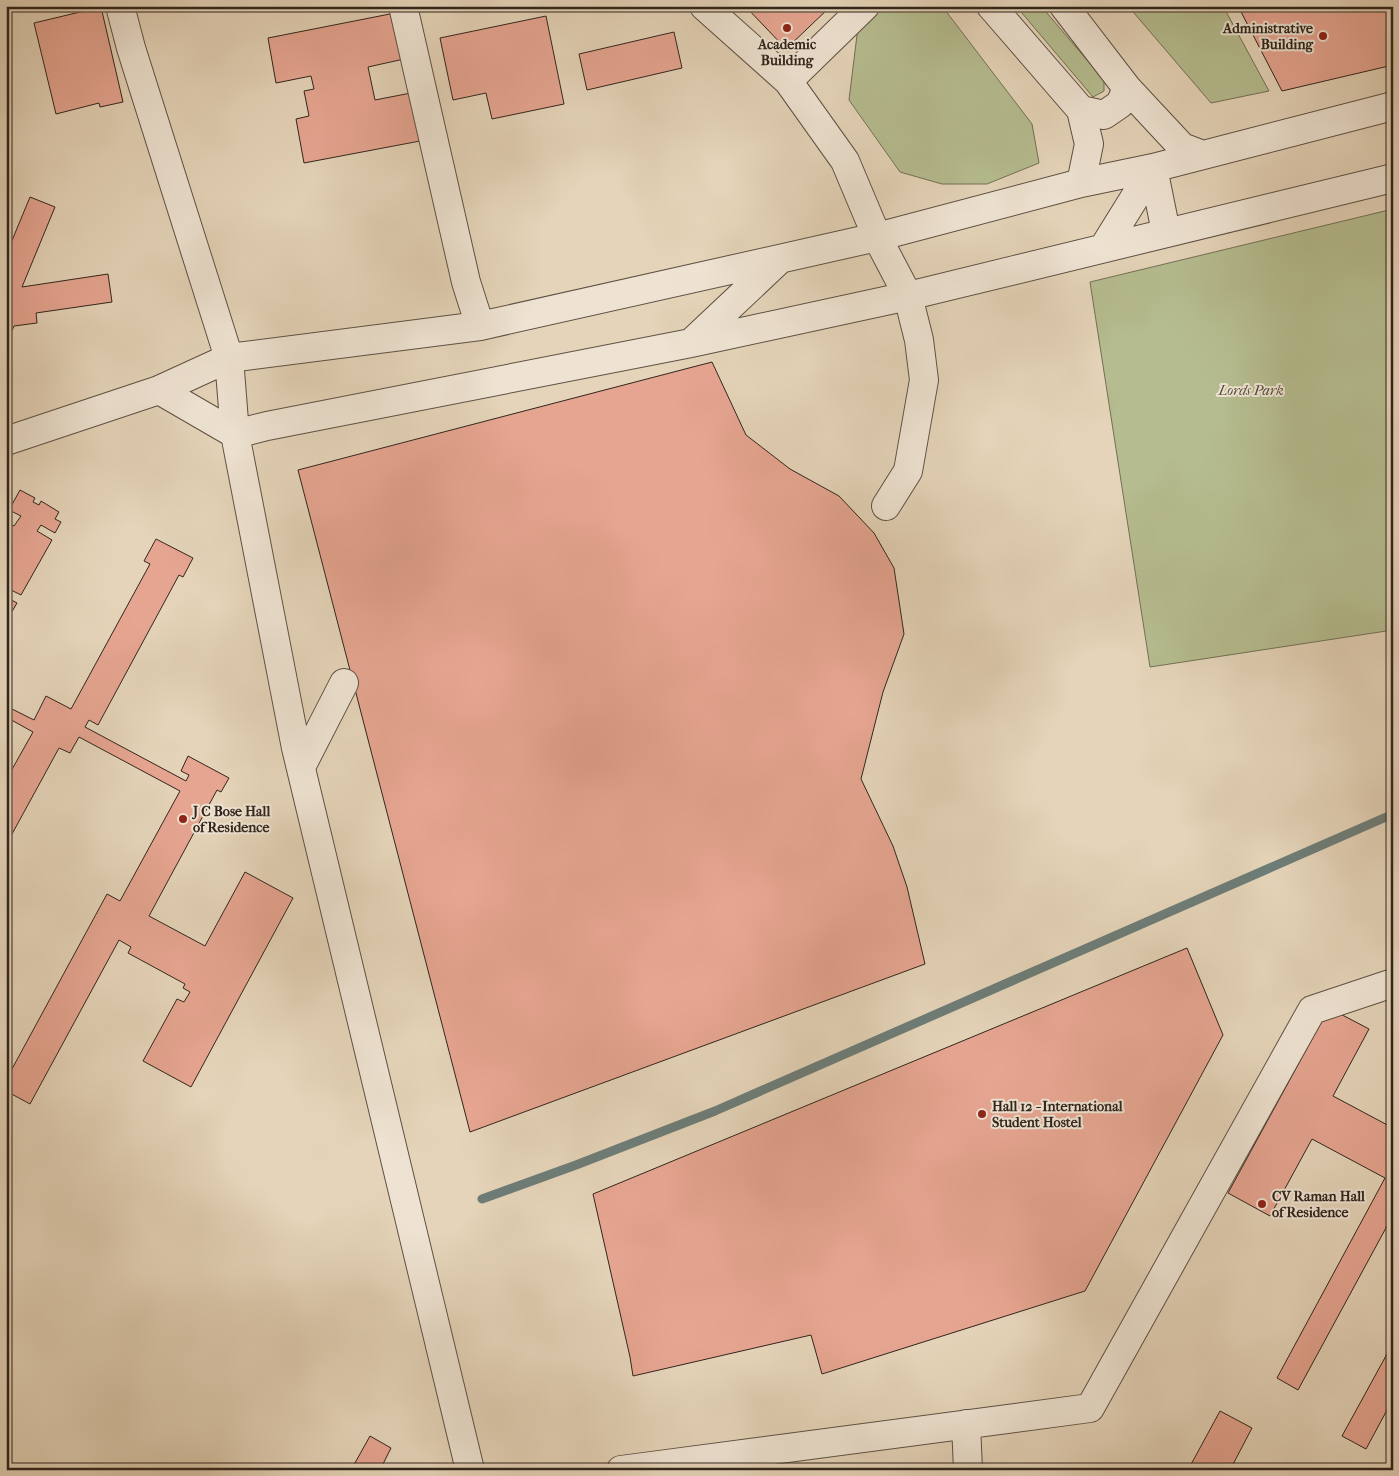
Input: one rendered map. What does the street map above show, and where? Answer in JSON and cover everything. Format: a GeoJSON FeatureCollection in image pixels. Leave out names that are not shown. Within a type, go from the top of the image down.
{"type":"FeatureCollection","features":[{"type":"Feature","properties":{"kind":"street"},"geometry":{"type":"LineString","coordinates":[[120,6],[229,358],[235,434],[301,767],[470,1470]]}},
{"type":"Feature","properties":{"kind":"street"},"geometry":{"type":"LineString","coordinates":[[403,6],[466,282],[480,326]]}},
{"type":"Feature","properties":{"kind":"street"},"geometry":{"type":"LineString","coordinates":[[704,6],[788,81],[845,161],[877,237],[908,296],[919,340],[924,380],[908,471],[886,506]]}},
{"type":"Feature","properties":{"kind":"street"},"geometry":{"type":"LineString","coordinates":[[788,81],[865,6]]}},
{"type":"Feature","properties":{"kind":"street"},"geometry":{"type":"LineString","coordinates":[[991,6],[1081,110],[1089,144],[1080,183]]}},
{"type":"Feature","properties":{"kind":"street"},"geometry":{"type":"LineString","coordinates":[[1064,6],[1128,88],[1182,147],[1203,155]]}},
{"type":"Feature","properties":{"kind":"street"},"geometry":{"type":"LineString","coordinates":[[1081,110],[1104,115],[1120,104],[1128,88]]}},
{"type":"Feature","properties":{"kind":"street"},"geometry":{"type":"LineString","coordinates":[[6,441],[158,390],[229,358],[480,326],[877,237],[1080,183],[1153,168],[1393,106]]}},
{"type":"Feature","properties":{"kind":"street"},"geometry":{"type":"LineString","coordinates":[[1153,168],[1166,232]]}},
{"type":"Feature","properties":{"kind":"street"},"geometry":{"type":"LineString","coordinates":[[1104,247],[1153,168]]}},
{"type":"Feature","properties":{"kind":"street"},"geometry":{"type":"LineString","coordinates":[[158,390],[235,434],[267,426],[691,343],[908,296],[1393,178]]}},
{"type":"Feature","properties":{"kind":"street"},"geometry":{"type":"LineString","coordinates":[[691,343],[780,260]]}},
{"type":"Feature","properties":{"kind":"street"},"geometry":{"type":"LineString","coordinates":[[301,767],[344,683]]}},
{"type":"Feature","properties":{"kind":"street"},"geometry":{"type":"LineString","coordinates":[[620,1470],[1090,1408],[1312,1010],[1393,983]]}},
{"type":"Feature","properties":{"kind":"street"},"geometry":{"type":"LineString","coordinates":[[966,1424],[968,1470]]}},
{"type":"Feature","properties":{"kind":"green space"},"geometry":{"type":"Polygon","coordinates":[[[885,6],[942,6],[1032,124],[1039,163],[987,184],[942,184],[900,172],[849,100],[858,27],[885,6]]]}},
{"type":"Feature","properties":{"kind":"green space"},"geometry":{"type":"Polygon","coordinates":[[[1016,6],[1041,6],[1104,80],[1104,91],[1093,97],[1016,6]]]}},
{"type":"Feature","properties":{"kind":"green space"},"geometry":{"type":"Polygon","coordinates":[[[1128,6],[1223,6],[1269,91],[1211,103],[1128,6]]]}},
{"type":"Feature","properties":{"kind":"green space","name":"Lords Park"},"geometry":{"type":"Polygon","coordinates":[[[1393,209],[1393,630],[1150,667],[1090,282],[1393,209]]]}},
{"type":"Feature","properties":{"kind":"building","name":"Academic Building"},"geometry":{"type":"Polygon","coordinates":[[[745,6],[831,6],[786,49],[745,6]]]}},
{"type":"Feature","properties":{"kind":"building","name":"Administrative Building"},"geometry":{"type":"Polygon","coordinates":[[[1238,6],[1393,6],[1393,65],[1282,91],[1238,6]]]}},
{"type":"Feature","properties":{"kind":"building"},"geometry":{"type":"Polygon","coordinates":[[[101,7],[123,102],[100,107],[99,103],[56,114],[34,23],[101,7]]]}},
{"type":"Feature","properties":{"kind":"building"},"geometry":{"type":"Polygon","coordinates":[[[395,13],[404,59],[368,67],[375,100],[411,93],[420,141],[304,163],[296,119],[309,116],[304,91],[314,89],[311,76],[276,83],[268,38],[395,13]]]}},
{"type":"Feature","properties":{"kind":"building"},"geometry":{"type":"Polygon","coordinates":[[[546,16],[564,104],[492,119],[486,93],[453,100],[440,38],[546,16]]]}},
{"type":"Feature","properties":{"kind":"building"},"geometry":{"type":"Polygon","coordinates":[[[674,32],[682,68],[587,90],[579,54],[674,32]]]}},
{"type":"Feature","properties":{"kind":"building"},"geometry":{"type":"Polygon","coordinates":[[[30,197],[55,207],[22,287],[108,274],[112,302],[36,313],[37,323],[14,326],[6,344],[6,255],[30,197]]]}},
{"type":"Feature","properties":{"kind":"building"},"geometry":{"type":"Polygon","coordinates":[[[712,362],[746,435],[790,469],[839,496],[874,533],[894,568],[904,634],[883,692],[861,779],[893,846],[907,887],[925,964],[470,1132],[298,470],[712,362]]]}},
{"type":"Feature","properties":{"kind":"building"},"geometry":{"type":"Polygon","coordinates":[[[20,490],[35,498],[33,502],[39,505],[41,501],[59,512],[55,519],[61,522],[55,533],[41,525],[37,531],[52,540],[21,595],[7,588],[6,590],[6,522],[14,526],[21,516],[9,510],[20,490]]]}},
{"type":"Feature","properties":{"kind":"building","name":"J C Bose Hall of Residence"},"geometry":{"type":"Polygon","coordinates":[[[156,539],[193,558],[183,577],[179,575],[98,725],[89,720],[85,727],[186,781],[189,775],[181,771],[188,756],[229,778],[221,792],[217,790],[149,916],[205,946],[245,872],[293,898],[191,1087],[143,1061],[177,999],[184,1002],[190,992],[183,988],[185,984],[128,953],[131,947],[119,940],[30,1104],[6,1091],[6,1080],[107,894],[120,901],[180,791],[79,737],[70,753],[59,748],[6,845],[6,780],[33,732],[6,717],[6,706],[34,720],[46,696],[71,709],[150,564],[144,561],[156,539]]]}},
{"type":"Feature","properties":{"kind":"building"},"geometry":{"type":"Polygon","coordinates":[[[6,597],[17,603],[6,622],[6,597]]]}},
{"type":"Feature","properties":{"kind":"building","name":"Hall 12 - International Student Hostel"},"geometry":{"type":"Polygon","coordinates":[[[1187,948],[1223,1035],[1085,1291],[822,1374],[811,1335],[633,1376],[593,1194],[1187,948]]]}},
{"type":"Feature","properties":{"kind":"building","name":"CV Raman Hall of Residence"},"geometry":{"type":"Polygon","coordinates":[[[1329,1008],[1369,1029],[1333,1096],[1393,1128],[1393,1215],[1298,1390],[1277,1378],[1385,1178],[1312,1139],[1270,1216],[1228,1193],[1329,1008]]]}},
{"type":"Feature","properties":{"kind":"building"},"geometry":{"type":"Polygon","coordinates":[[[1393,1343],[1393,1399],[1366,1449],[1342,1436],[1393,1343]]]}},
{"type":"Feature","properties":{"kind":"building"},"geometry":{"type":"Polygon","coordinates":[[[1220,1411],[1252,1428],[1230,1470],[1188,1470],[1220,1411]]]}},
{"type":"Feature","properties":{"kind":"building"},"geometry":{"type":"Polygon","coordinates":[[[370,1436],[391,1448],[380,1470],[351,1470],[370,1436]]]}},
{"type":"Feature","properties":{"kind":"waterway"},"geometry":{"type":"LineString","coordinates":[[482,1199],[715,1111],[1393,814]]}},
{"type":"Feature","properties":{"kind":"place","name":"Academic Building"},"geometry":{"type":"Point","coordinates":[787,28]}},
{"type":"Feature","properties":{"kind":"place","name":"Administrative Building"},"geometry":{"type":"Point","coordinates":[1323,36]}},
{"type":"Feature","properties":{"kind":"place","name":"J C Bose Hall of Residence"},"geometry":{"type":"Point","coordinates":[183,819]}},
{"type":"Feature","properties":{"kind":"place","name":"Hall 12 - International Student Hostel"},"geometry":{"type":"Point","coordinates":[982,1114]}},
{"type":"Feature","properties":{"kind":"place","name":"CV Raman Hall of Residence"},"geometry":{"type":"Point","coordinates":[1262,1204]}}]}
